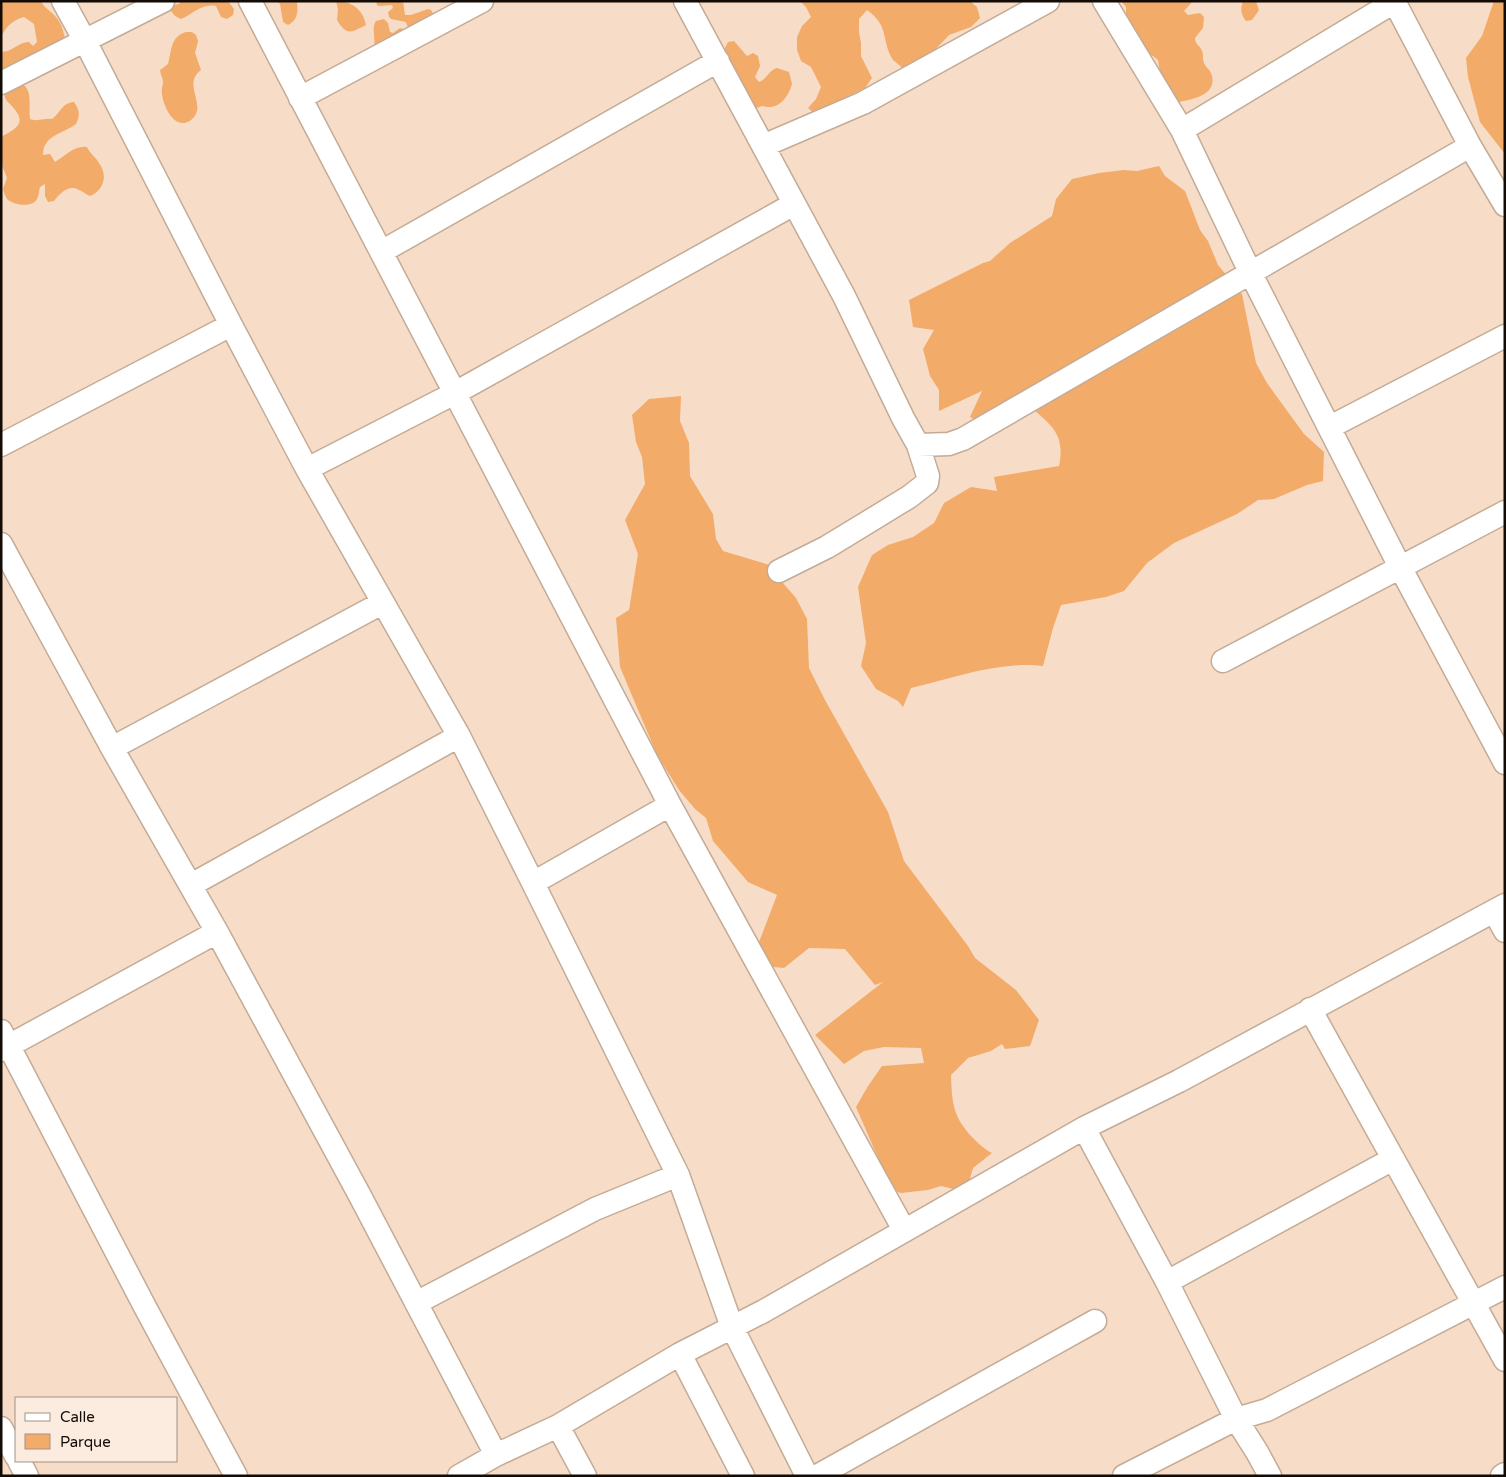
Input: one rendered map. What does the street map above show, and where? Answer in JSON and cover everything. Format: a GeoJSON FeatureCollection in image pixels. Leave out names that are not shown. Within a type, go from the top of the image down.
{"type":"FeatureCollection","features":[{"type":"Feature","properties":{"kind":"street"},"geometry":{"type":"LineString","coordinates":[[63,1],[307,469],[459,736],[678,1175],[732,1327],[807,1476]]}},
{"type":"Feature","properties":{"kind":"street"},"geometry":{"type":"LineString","coordinates":[[1,84],[163,1]]}},
{"type":"Feature","properties":{"kind":"street"},"geometry":{"type":"LineString","coordinates":[[250,1],[670,805],[904,1230]]}},
{"type":"Feature","properties":{"kind":"street"},"geometry":{"type":"LineString","coordinates":[[300,98],[482,1]]}},
{"type":"Feature","properties":{"kind":"street"},"geometry":{"type":"LineString","coordinates":[[685,1],[844,296],[918,445],[928,476],[927,483],[922,488],[827,547],[779,571]]}},
{"type":"Feature","properties":{"kind":"street"},"geometry":{"type":"LineString","coordinates":[[763,146],[864,103],[1048,1]]}},
{"type":"Feature","properties":{"kind":"street"},"geometry":{"type":"LineString","coordinates":[[1104,1],[1182,130],[1251,274],[1400,567],[1505,763]]}},
{"type":"Feature","properties":{"kind":"street"},"geometry":{"type":"LineString","coordinates":[[1182,130],[1394,2],[1470,146],[1505,205]]}},
{"type":"Feature","properties":{"kind":"street"},"geometry":{"type":"LineString","coordinates":[[381,252],[718,62]]}},
{"type":"Feature","properties":{"kind":"street"},"geometry":{"type":"LineString","coordinates":[[918,445],[949,444],[963,439],[1470,146]]}},
{"type":"Feature","properties":{"kind":"street"},"geometry":{"type":"LineString","coordinates":[[307,469],[455,393],[794,204]]}},
{"type":"Feature","properties":{"kind":"street"},"geometry":{"type":"LineString","coordinates":[[1,445],[231,325]]}},
{"type":"Feature","properties":{"kind":"street"},"geometry":{"type":"LineString","coordinates":[[1330,427],[1505,336]]}},
{"type":"Feature","properties":{"kind":"street"},"geometry":{"type":"LineString","coordinates":[[1223,662],[1505,512]]}},
{"type":"Feature","properties":{"kind":"street"},"geometry":{"type":"LineString","coordinates":[[1,544],[112,748],[217,932],[359,1194],[496,1455]]}},
{"type":"Feature","properties":{"kind":"street"},"geometry":{"type":"LineString","coordinates":[[112,748],[382,603]]}},
{"type":"Feature","properties":{"kind":"street"},"geometry":{"type":"LineString","coordinates":[[191,886],[459,736]]}},
{"type":"Feature","properties":{"kind":"street"},"geometry":{"type":"LineString","coordinates":[[533,883],[670,805]]}},
{"type":"Feature","properties":{"kind":"street"},"geometry":{"type":"LineString","coordinates":[[459,1476],[496,1455],[558,1426],[680,1354],[827,1275],[1084,1128],[1179,1080],[1500,908],[1505,931]]}},
{"type":"Feature","properties":{"kind":"street"},"geometry":{"type":"LineString","coordinates":[[217,932],[4,1042],[236,1476]]}},
{"type":"Feature","properties":{"kind":"street"},"geometry":{"type":"LineString","coordinates":[[1310,1009],[1505,1360]]}},
{"type":"Feature","properties":{"kind":"street"},"geometry":{"type":"LineString","coordinates":[[1084,1128],[1167,1282],[1236,1419],[1258,1452],[1270,1476]]}},
{"type":"Feature","properties":{"kind":"street"},"geometry":{"type":"LineString","coordinates":[[1167,1282],[1393,1159]]}},
{"type":"Feature","properties":{"kind":"street"},"geometry":{"type":"LineString","coordinates":[[416,1303],[595,1209],[678,1175]]}},
{"type":"Feature","properties":{"kind":"street"},"geometry":{"type":"LineString","coordinates":[[1124,1476],[1236,1419],[1267,1410],[1505,1287]]}},
{"type":"Feature","properties":{"kind":"street"},"geometry":{"type":"LineString","coordinates":[[818,1476],[1095,1321]]}},
{"type":"Feature","properties":{"kind":"street"},"geometry":{"type":"LineString","coordinates":[[680,1354],[743,1476]]}},
{"type":"Feature","properties":{"kind":"street"},"geometry":{"type":"LineString","coordinates":[[558,1426],[585,1476]]}},
{"type":"Feature","properties":{"kind":"street"},"geometry":{"type":"LineString","coordinates":[[1,1428],[15,1454]]}},
{"type":"Feature","properties":{"kind":"street"},"geometry":{"type":"LineString","coordinates":[[20,1462],[27,1476]]}},
{"type":"Feature","properties":{"kind":"green space"},"geometry":{"type":"Polygon","coordinates":[[[1,1],[41,1],[59,21],[65,38],[1,76],[1,52],[5,52],[25,42],[29,42],[33,46],[37,42],[34,24],[24,17],[10,24],[1,38],[1,1]]]}},
{"type":"Feature","properties":{"kind":"green space"},"geometry":{"type":"Polygon","coordinates":[[[181,1],[228,1],[234,9],[233,15],[227,19],[221,17],[216,6],[211,5],[202,7],[181,19],[171,11],[173,5],[179,4],[181,1]]]}},
{"type":"Feature","properties":{"kind":"green space"},"geometry":{"type":"Polygon","coordinates":[[[277,1],[297,1],[297,15],[294,21],[288,25],[283,22],[280,4],[277,1]]]}},
{"type":"Feature","properties":{"kind":"green space"},"geometry":{"type":"Polygon","coordinates":[[[336,1],[347,2],[356,7],[362,14],[366,25],[350,32],[344,29],[337,20],[338,9],[336,1]]]}},
{"type":"Feature","properties":{"kind":"green space"},"geometry":{"type":"Polygon","coordinates":[[[376,1],[403,1],[405,15],[411,15],[428,9],[431,10],[437,20],[374,47],[374,27],[376,21],[384,19],[388,23],[390,32],[393,33],[400,28],[406,30],[408,28],[406,22],[389,17],[388,12],[393,8],[392,5],[379,6],[376,1]]]}},
{"type":"Feature","properties":{"kind":"green space"},"geometry":{"type":"Polygon","coordinates":[[[800,1],[970,1],[977,7],[980,18],[971,27],[949,35],[933,52],[914,65],[902,68],[893,60],[889,53],[879,22],[867,10],[859,19],[859,32],[861,56],[872,78],[865,88],[844,98],[837,108],[817,116],[808,108],[816,99],[821,87],[811,67],[801,61],[797,50],[797,37],[802,26],[811,17],[806,7],[800,1]]]}},
{"type":"Feature","properties":{"kind":"green space"},"geometry":{"type":"Polygon","coordinates":[[[1116,1],[1193,1],[1184,11],[1188,15],[1200,13],[1204,17],[1203,28],[1195,38],[1203,53],[1204,63],[1211,74],[1212,83],[1210,89],[1194,99],[1175,103],[1161,79],[1158,60],[1137,47],[1126,19],[1126,7],[1122,2],[1116,1]]]}},
{"type":"Feature","properties":{"kind":"green space"},"geometry":{"type":"Polygon","coordinates":[[[1243,1],[1255,1],[1257,4],[1259,10],[1252,20],[1246,21],[1243,16],[1241,9],[1243,1]]]}},
{"type":"Feature","properties":{"kind":"green space"},"geometry":{"type":"Polygon","coordinates":[[[1494,1],[1505,1],[1505,154],[1480,122],[1468,77],[1466,58],[1482,36],[1494,1]]]}},
{"type":"Feature","properties":{"kind":"green space"},"geometry":{"type":"Polygon","coordinates":[[[186,32],[192,32],[196,35],[198,41],[195,53],[201,70],[194,82],[197,102],[196,114],[191,120],[180,123],[167,111],[163,99],[163,80],[160,70],[168,64],[174,41],[186,32]]]}},
{"type":"Feature","properties":{"kind":"green space"},"geometry":{"type":"Polygon","coordinates":[[[734,41],[747,56],[753,53],[758,56],[760,66],[755,77],[759,82],[777,68],[789,72],[792,84],[782,102],[773,107],[762,106],[751,110],[723,52],[728,42],[734,41]]]}},
{"type":"Feature","properties":{"kind":"green space"},"geometry":{"type":"Polygon","coordinates":[[[20,83],[24,85],[29,93],[30,119],[52,119],[66,104],[74,102],[79,113],[76,124],[50,139],[46,143],[43,155],[50,154],[55,162],[74,149],[87,147],[102,168],[104,177],[101,187],[95,194],[90,196],[72,188],[62,192],[54,201],[48,202],[45,196],[45,184],[40,187],[38,198],[31,204],[19,204],[7,199],[3,189],[7,178],[1,163],[1,137],[17,127],[20,119],[17,112],[6,100],[5,89],[20,83]]]}},
{"type":"Feature","properties":{"kind":"green space"},"geometry":{"type":"Polygon","coordinates":[[[1159,166],[1165,176],[1185,191],[1200,230],[1208,241],[1218,265],[1242,294],[1256,363],[1267,383],[1304,434],[1324,452],[1323,481],[1307,485],[1274,499],[1258,500],[1237,514],[1174,543],[1147,563],[1124,591],[1106,597],[1061,605],[1043,666],[1026,665],[993,668],[911,688],[903,707],[898,701],[876,689],[861,666],[866,643],[858,587],[872,555],[888,545],[913,537],[934,523],[944,503],[971,487],[997,491],[994,477],[1059,466],[1060,456],[1059,440],[1056,434],[1034,410],[985,426],[970,417],[982,391],[939,411],[939,390],[930,376],[923,349],[934,330],[913,327],[909,300],[990,261],[1010,243],[1052,216],[1056,199],[1072,179],[1099,173],[1124,170],[1137,171],[1159,166]]]}},
{"type":"Feature","properties":{"kind":"green space"},"geometry":{"type":"Polygon","coordinates":[[[681,396],[680,421],[689,443],[690,476],[713,514],[716,539],[723,551],[773,566],[777,576],[796,598],[807,619],[809,668],[888,812],[904,861],[975,958],[1016,990],[1039,1020],[1030,1046],[1005,1049],[1002,1044],[991,1051],[968,1058],[951,1075],[953,1102],[961,1123],[973,1138],[992,1153],[973,1168],[966,1192],[941,1186],[928,1190],[901,1193],[892,1190],[856,1107],[882,1066],[924,1063],[921,1048],[884,1047],[864,1051],[844,1064],[815,1035],[883,982],[875,985],[845,949],[809,948],[784,968],[763,966],[759,942],[777,895],[748,882],[713,841],[706,818],[695,809],[679,790],[657,755],[620,667],[616,618],[629,610],[638,554],[625,520],[645,484],[642,457],[636,442],[632,415],[649,399],[681,396]]]}}]}
